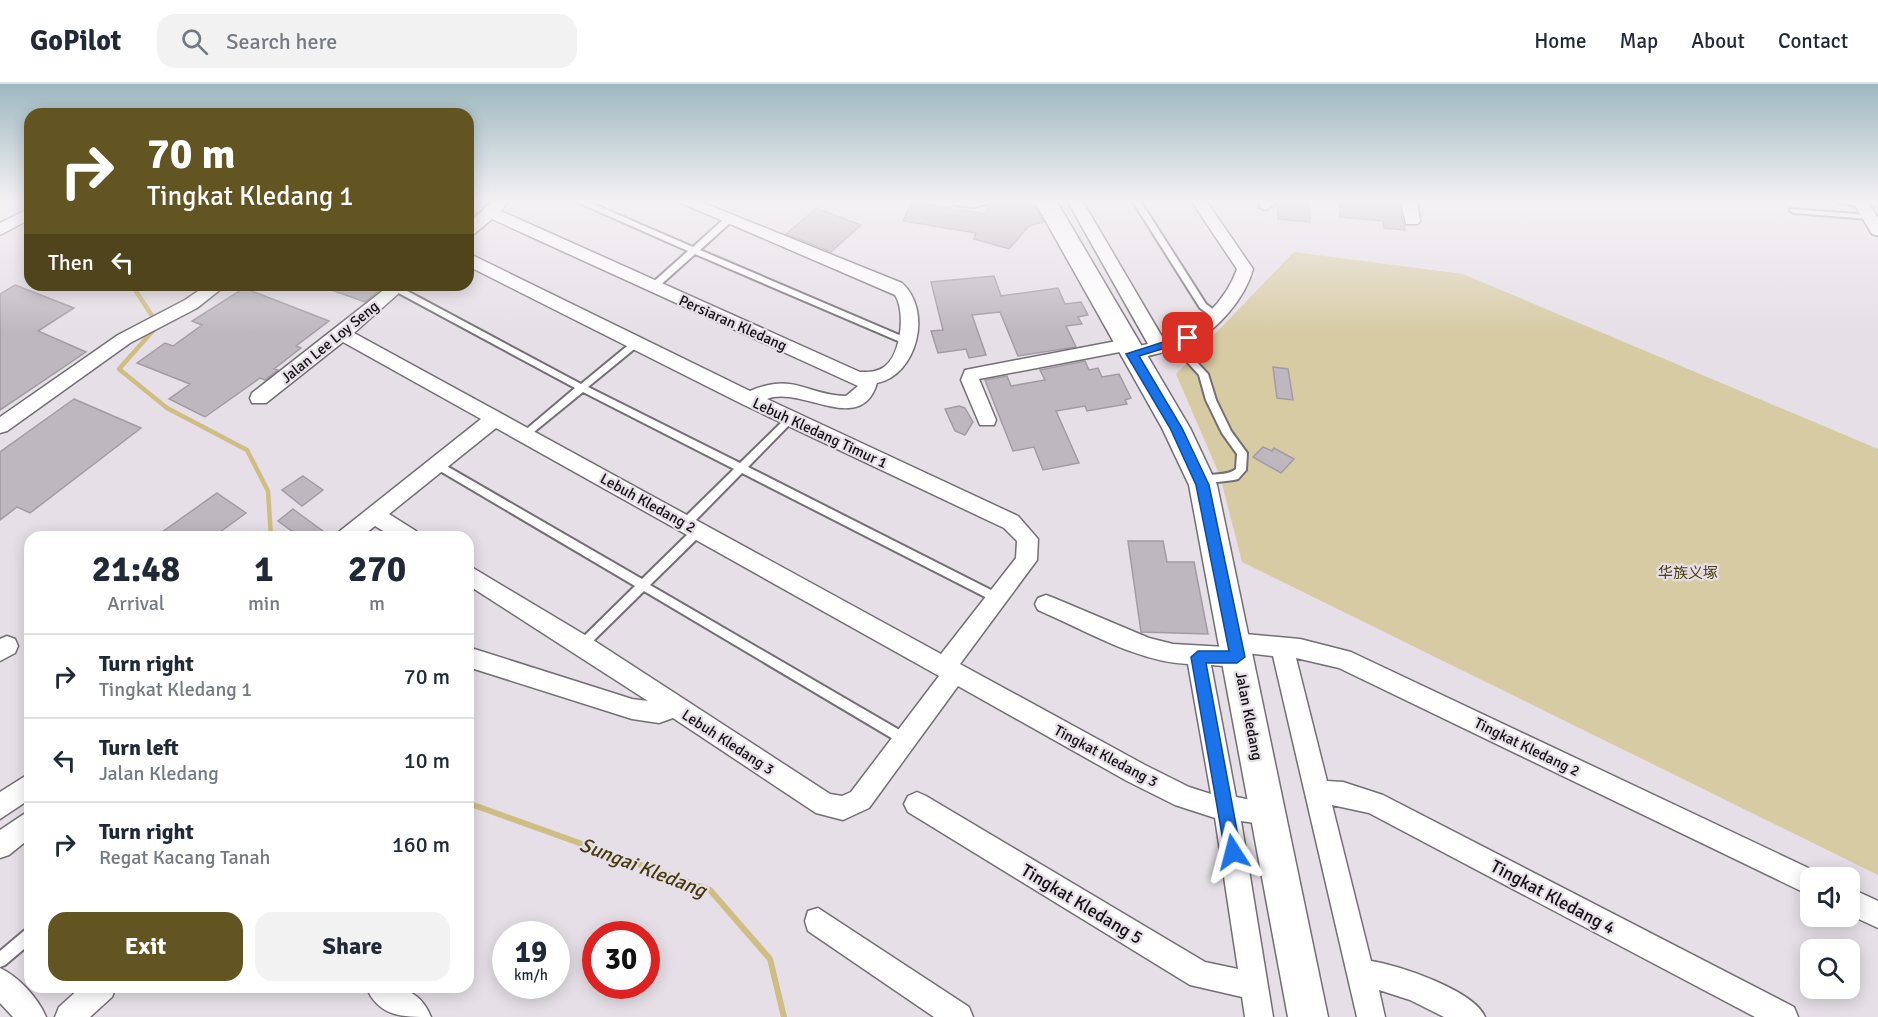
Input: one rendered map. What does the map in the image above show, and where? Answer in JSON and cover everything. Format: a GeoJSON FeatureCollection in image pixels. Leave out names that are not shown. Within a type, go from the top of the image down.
{"type":"FeatureCollection","features":[{"type":"Feature","properties":{"kind":"main road","name":"Jalan Kledang"},"geometry":{"type":"LineString","coordinates":[[1077,246],[1148,347],[1176,428],[1200,480],[1236,649],[1308,1017]]}},
{"type":"Feature","properties":{"kind":"street","name":"Persiaran Kledang"},"geometry":{"type":"LineString","coordinates":[[572,246],[653,287],[846,374],[868,379]]}},
{"type":"Feature","properties":{"kind":"street"},"geometry":{"type":"LineString","coordinates":[[749,399],[771,390],[787,388],[827,401],[847,401],[860,396],[868,385],[868,379],[885,373],[902,361],[908,342],[909,302],[906,294],[896,287],[792,246]]}},
{"type":"Feature","properties":{"kind":"street"},"geometry":{"type":"LineString","coordinates":[[1097,246],[1148,347]]}},
{"type":"Feature","properties":{"kind":"street"},"geometry":{"type":"LineString","coordinates":[[987,420],[970,380],[971,374],[1148,347],[1188,338],[1239,287],[1245,269],[1229,246]]}},
{"type":"Feature","properties":{"kind":"street","name":"Lebuh Kledang Timur 1"},"geometry":{"type":"LineString","coordinates":[[474,263],[790,419],[1011,522],[1028,539],[1026,560],[997,598],[949,671]]}},
{"type":"Feature","properties":{"kind":"street"},"geometry":{"type":"LineString","coordinates":[[0,426],[124,339],[169,316],[209,291]]}},
{"type":"Feature","properties":{"kind":"street","name":"Jalan Lee Loy Seng"},"geometry":{"type":"LineString","coordinates":[[259,398],[393,291]]}},
{"type":"Feature","properties":{"kind":"street","name":"Lebuh Kledang 2"},"geometry":{"type":"LineString","coordinates":[[342,334],[526,434],[949,671]]}},
{"type":"Feature","properties":{"kind":"street"},"geometry":{"type":"LineString","coordinates":[[354,531],[495,418]]}},
{"type":"Feature","properties":{"kind":"street"},"geometry":{"type":"LineString","coordinates":[[374,515],[399,531]]}},
{"type":"Feature","properties":{"kind":"street","name":"Lebuh Kledang 3"},"geometry":{"type":"LineString","coordinates":[[474,578],[582,645],[825,805],[843,808],[860,800],[949,671]]}},
{"type":"Feature","properties":{"kind":"street","name":"Tingkat Kledang 2"},"geometry":{"type":"LineString","coordinates":[[1046,604],[1145,646],[1173,654],[1198,657],[1236,649],[1282,647],[1323,653],[1343,659],[1800,877]]}},
{"type":"Feature","properties":{"kind":"street"},"geometry":{"type":"LineString","coordinates":[[1282,647],[1371,1017]]}},
{"type":"Feature","properties":{"kind":"street"},"geometry":{"type":"LineString","coordinates":[[1198,657],[1226,809],[1259,1017]]}},
{"type":"Feature","properties":{"kind":"street"},"geometry":{"type":"LineString","coordinates":[[474,659],[632,709],[659,713],[675,706]]}},
{"type":"Feature","properties":{"kind":"street","name":"Tingkat Kledang 3"},"geometry":{"type":"LineString","coordinates":[[949,671],[1184,796],[1226,809],[1268,813]]}},
{"type":"Feature","properties":{"kind":"street"},"geometry":{"type":"LineString","coordinates":[[0,807],[24,789]]}},
{"type":"Feature","properties":{"kind":"street","name":"Tingkat Kledang 4"},"geometry":{"type":"LineString","coordinates":[[1318,792],[1343,794],[1374,803],[1784,1017]]}},
{"type":"Feature","properties":{"kind":"street","name":"Tingkat Kledang 5"},"geometry":{"type":"LineString","coordinates":[[917,804],[1200,975],[1234,983],[1254,982]]}},
{"type":"Feature","properties":{"kind":"street"},"geometry":{"type":"LineString","coordinates":[[0,846],[24,827]]}},
{"type":"Feature","properties":{"kind":"street"},"geometry":{"type":"LineString","coordinates":[[1860,906],[1878,915]]}},
{"type":"Feature","properties":{"kind":"street"},"geometry":{"type":"LineString","coordinates":[[818,921],[959,1017]]}},
{"type":"Feature","properties":{"kind":"street"},"geometry":{"type":"LineString","coordinates":[[1361,973],[1389,976],[1423,989],[1471,1017]]}},
{"type":"Feature","properties":{"kind":"street"},"geometry":{"type":"LineString","coordinates":[[0,982],[33,1017]]}},
{"type":"Feature","properties":{"kind":"street"},"geometry":{"type":"LineString","coordinates":[[69,1017],[95,993]]}},
{"type":"Feature","properties":{"kind":"street"},"geometry":{"type":"LineString","coordinates":[[387,993],[417,1017]]}},
{"type":"Feature","properties":{"kind":"lane"},"geometry":{"type":"LineString","coordinates":[[684,246],[908,342]]}},
{"type":"Feature","properties":{"kind":"lane"},"geometry":{"type":"LineString","coordinates":[[653,287],[700,246]]}},
{"type":"Feature","properties":{"kind":"lane"},"geometry":{"type":"LineString","coordinates":[[1165,246],[1203,306],[1214,314]]}},
{"type":"Feature","properties":{"kind":"lane"},"geometry":{"type":"LineString","coordinates":[[405,291],[582,388],[997,598]]}},
{"type":"Feature","properties":{"kind":"lane"},"geometry":{"type":"LineString","coordinates":[[526,434],[635,344]]}},
{"type":"Feature","properties":{"kind":"lane"},"geometry":{"type":"LineString","coordinates":[[1148,347],[1203,374],[1227,433],[1242,453],[1241,470],[1234,476],[1200,480]]}},
{"type":"Feature","properties":{"kind":"lane"},"geometry":{"type":"LineString","coordinates":[[582,645],[643,585],[741,468],[790,419]]}},
{"type":"Feature","properties":{"kind":"lane"},"geometry":{"type":"LineString","coordinates":[[438,465],[904,739]]}},
{"type":"Feature","properties":{"kind":"lane"},"geometry":{"type":"LineString","coordinates":[[0,960],[24,940]]}},
{"type":"Feature","properties":{"kind":"green space","name":"华族义塚"},"geometry":{"type":"Polygon","coordinates":[[[1294,252],[1463,274],[1878,449],[1878,875],[1242,562],[1220,476],[1176,374],[1294,252]]]}},
{"type":"Feature","properties":{"kind":"building"},"geometry":{"type":"Polygon","coordinates":[[[815,246],[838,246],[831,252],[815,246]]]}},
{"type":"Feature","properties":{"kind":"building"},"geometry":{"type":"Polygon","coordinates":[[[997,246],[1012,246],[1009,249],[997,246]]]}},
{"type":"Feature","properties":{"kind":"building"},"geometry":{"type":"Polygon","coordinates":[[[994,276],[1001,296],[1058,288],[1065,304],[1081,302],[1088,315],[1078,317],[1082,324],[1066,326],[1076,347],[1018,356],[1000,312],[972,315],[986,355],[969,358],[966,349],[938,353],[931,331],[943,330],[931,282],[994,276]]]}},
{"type":"Feature","properties":{"kind":"building"},"geometry":{"type":"Polygon","coordinates":[[[15,285],[24,289],[24,291],[30,291],[74,308],[38,331],[86,352],[0,410],[0,294],[15,285]]]}},
{"type":"Feature","properties":{"kind":"building"},"geometry":{"type":"Polygon","coordinates":[[[239,291],[252,291],[329,321],[296,346],[301,348],[274,369],[278,370],[265,380],[260,378],[205,417],[169,399],[190,384],[137,363],[165,343],[173,346],[202,325],[192,321],[239,291]]]}},
{"type":"Feature","properties":{"kind":"building"},"geometry":{"type":"Polygon","coordinates":[[[334,291],[379,291],[365,302],[334,291]]]}},
{"type":"Feature","properties":{"kind":"building"},"geometry":{"type":"Polygon","coordinates":[[[1085,361],[1089,370],[1098,368],[1102,377],[1119,374],[1131,398],[1125,400],[1127,404],[1087,411],[1085,406],[1056,411],[1079,463],[1043,470],[1034,447],[1013,451],[985,380],[1007,376],[1011,386],[1045,380],[1040,370],[1085,361]]]}},
{"type":"Feature","properties":{"kind":"building"},"geometry":{"type":"Polygon","coordinates":[[[1273,367],[1288,369],[1293,400],[1277,398],[1273,367]]]}},
{"type":"Feature","properties":{"kind":"building"},"geometry":{"type":"Polygon","coordinates":[[[74,399],[141,428],[30,513],[17,507],[0,520],[0,452],[74,399]]]}},
{"type":"Feature","properties":{"kind":"building"},"geometry":{"type":"Polygon","coordinates":[[[959,406],[965,408],[973,422],[965,435],[955,431],[945,409],[959,406]]]}},
{"type":"Feature","properties":{"kind":"building"},"geometry":{"type":"Polygon","coordinates":[[[1263,447],[1272,451],[1274,448],[1294,459],[1281,473],[1253,457],[1263,447]]]}},
{"type":"Feature","properties":{"kind":"building"},"geometry":{"type":"Polygon","coordinates":[[[303,476],[323,490],[302,506],[282,490],[303,476]]]}},
{"type":"Feature","properties":{"kind":"building"},"geometry":{"type":"Polygon","coordinates":[[[217,493],[246,513],[221,531],[163,531],[217,493]]]}},
{"type":"Feature","properties":{"kind":"building"},"geometry":{"type":"Polygon","coordinates":[[[293,509],[323,531],[292,531],[278,521],[293,509]]]}},
{"type":"Feature","properties":{"kind":"building"},"geometry":{"type":"Polygon","coordinates":[[[1128,541],[1163,541],[1167,562],[1194,562],[1208,634],[1141,632],[1128,541]]]}},
{"type":"Feature","properties":{"kind":"waterway","name":"Sungai Kledang"},"geometry":{"type":"LineString","coordinates":[[136,291],[158,325],[119,369],[167,408],[247,450],[268,491],[271,531]]}},
{"type":"Feature","properties":{"kind":"waterway","name":"Sungai Kledang"},"geometry":{"type":"LineString","coordinates":[[474,805],[710,890],[770,959],[784,1017]]}},
{"type":"Feature","properties":{"kind":"route"},"geometry":{"type":"LineString","coordinates":[[1188,338],[1132,354],[1176,428],[1203,485],[1237,657],[1198,657],[1233,852]]}}]}
